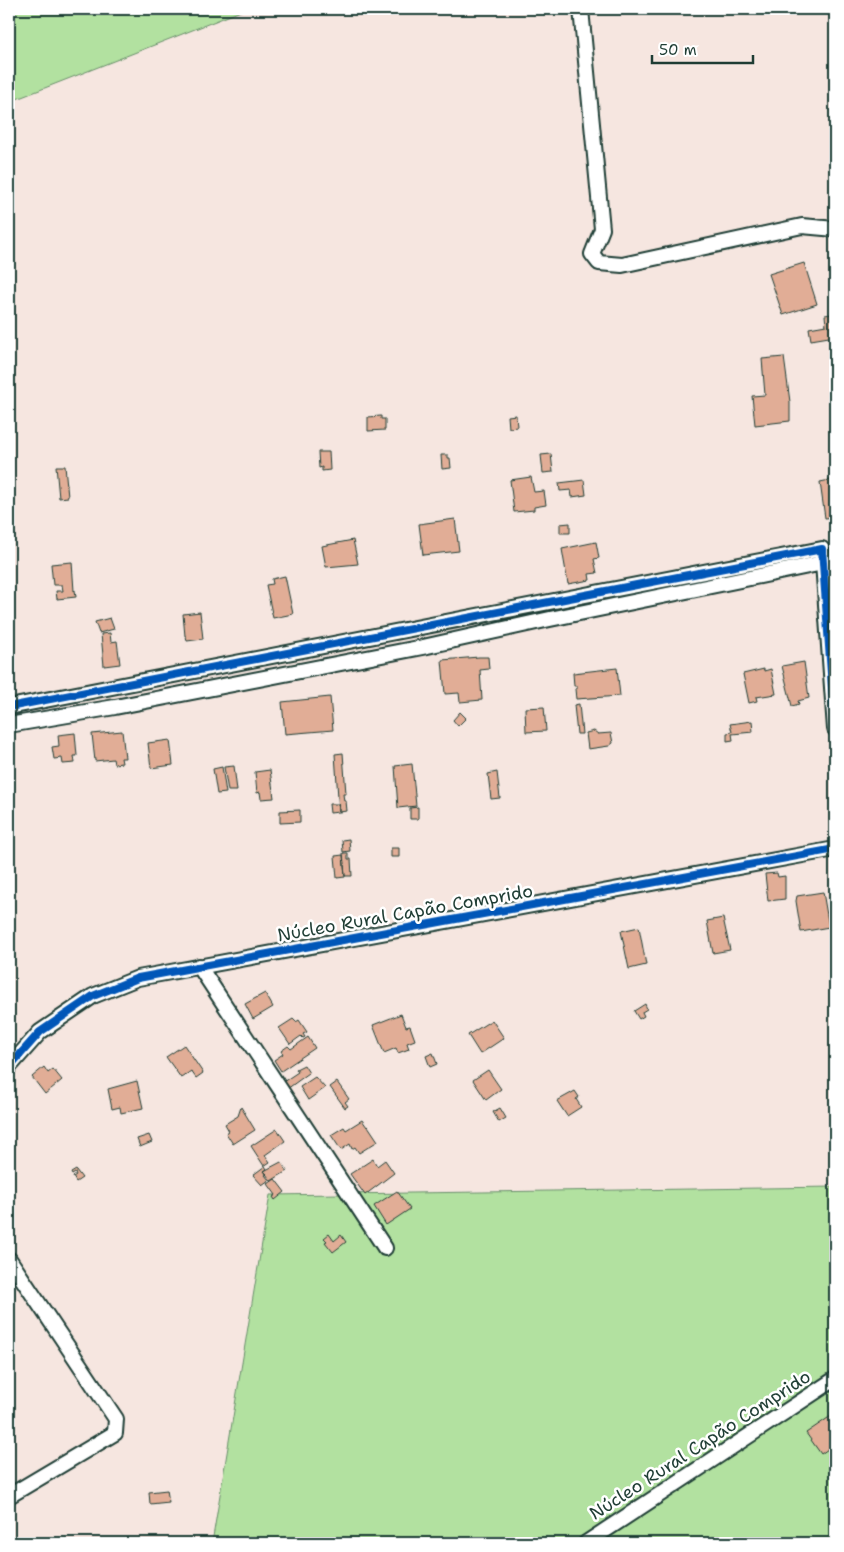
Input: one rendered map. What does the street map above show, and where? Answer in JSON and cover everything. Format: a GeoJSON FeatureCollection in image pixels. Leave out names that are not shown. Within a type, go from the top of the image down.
{"type":"FeatureCollection","features":[{"type":"Feature","properties":{"kind":"street"},"geometry":{"type":"LineString","coordinates":[[581,9],[602,229],[592,254],[599,263],[622,265],[802,226],[835,229]]}},
{"type":"Feature","properties":{"kind":"street"},"geometry":{"type":"LineString","coordinates":[[9,707],[336,643],[822,556]]}},
{"type":"Feature","properties":{"kind":"street"},"geometry":{"type":"LineString","coordinates":[[9,725],[340,663],[822,556]]}},
{"type":"Feature","properties":{"kind":"street"},"geometry":{"type":"LineString","coordinates":[[822,556],[835,729]]}},
{"type":"Feature","properties":{"kind":"street"},"geometry":{"type":"LineString","coordinates":[[336,643],[340,663]]}},
{"type":"Feature","properties":{"kind":"street","name":"Núcleo Rural Capão Comprido"},"geometry":{"type":"LineString","coordinates":[[9,1067],[40,1032],[93,996],[138,978],[835,849]]}},
{"type":"Feature","properties":{"kind":"street"},"geometry":{"type":"LineString","coordinates":[[199,966],[385,1248]]}},
{"type":"Feature","properties":{"kind":"street"},"geometry":{"type":"LineString","coordinates":[[9,1259],[116,1419],[115,1433],[9,1496]]}},
{"type":"Feature","properties":{"kind":"street","name":"Núcleo Rural Capão Comprido"},"geometry":{"type":"LineString","coordinates":[[586,1543],[835,1379]]}},
{"type":"Feature","properties":{"kind":"green space"},"geometry":{"type":"Polygon","coordinates":[[[9,9],[246,9],[9,102],[9,9]]]}},
{"type":"Feature","properties":{"kind":"green space"},"geometry":{"type":"Polygon","coordinates":[[[835,1187],[835,1543],[212,1543],[270,1195],[835,1187]]]}},
{"type":"Feature","properties":{"kind":"building"},"geometry":{"type":"Polygon","coordinates":[[[804,263],[817,304],[783,315],[769,274],[804,263]]]}},
{"type":"Feature","properties":{"kind":"building"},"geometry":{"type":"Polygon","coordinates":[[[831,314],[835,336],[811,340],[809,328],[826,325],[825,315],[831,314]]]}},
{"type":"Feature","properties":{"kind":"building"},"geometry":{"type":"Polygon","coordinates":[[[784,357],[790,402],[790,421],[755,425],[752,396],[765,395],[762,359],[784,357]]]}},
{"type":"Feature","properties":{"kind":"building"},"geometry":{"type":"Polygon","coordinates":[[[516,415],[517,427],[509,428],[508,416],[516,415]]]}},
{"type":"Feature","properties":{"kind":"building"},"geometry":{"type":"Polygon","coordinates":[[[381,416],[381,419],[385,419],[385,430],[368,431],[368,417],[381,416]]]}},
{"type":"Feature","properties":{"kind":"building"},"geometry":{"type":"Polygon","coordinates":[[[318,452],[329,452],[330,470],[322,471],[322,467],[319,468],[318,452]]]}},
{"type":"Feature","properties":{"kind":"building"},"geometry":{"type":"Polygon","coordinates":[[[551,454],[553,472],[543,473],[541,455],[551,454]]]}},
{"type":"Feature","properties":{"kind":"building"},"geometry":{"type":"Polygon","coordinates":[[[441,455],[448,455],[451,468],[442,469],[441,455]]]}},
{"type":"Feature","properties":{"kind":"building"},"geometry":{"type":"Polygon","coordinates":[[[56,466],[65,466],[68,497],[59,498],[56,466]]]}},
{"type":"Feature","properties":{"kind":"building"},"geometry":{"type":"Polygon","coordinates":[[[531,477],[534,492],[544,491],[546,505],[534,507],[534,510],[514,512],[510,480],[531,477]]]}},
{"type":"Feature","properties":{"kind":"building"},"geometry":{"type":"Polygon","coordinates":[[[835,479],[835,517],[825,518],[820,482],[835,479]]]}},
{"type":"Feature","properties":{"kind":"building"},"geometry":{"type":"Polygon","coordinates":[[[584,480],[586,495],[572,497],[571,490],[560,491],[559,483],[584,480]]]}},
{"type":"Feature","properties":{"kind":"building"},"geometry":{"type":"Polygon","coordinates":[[[455,519],[459,551],[423,555],[419,524],[455,519]]]}},
{"type":"Feature","properties":{"kind":"building"},"geometry":{"type":"Polygon","coordinates":[[[570,523],[570,533],[560,533],[560,524],[570,523]]]}},
{"type":"Feature","properties":{"kind":"building"},"geometry":{"type":"Polygon","coordinates":[[[353,540],[358,564],[326,567],[322,546],[353,540]]]}},
{"type":"Feature","properties":{"kind":"building"},"geometry":{"type":"Polygon","coordinates":[[[596,542],[599,558],[594,559],[597,573],[589,574],[590,580],[568,584],[562,549],[596,542]]]}},
{"type":"Feature","properties":{"kind":"building"},"geometry":{"type":"Polygon","coordinates":[[[72,562],[76,597],[57,599],[56,591],[63,591],[62,585],[53,585],[51,564],[72,562]]]}},
{"type":"Feature","properties":{"kind":"building"},"geometry":{"type":"Polygon","coordinates":[[[285,576],[293,614],[273,618],[266,585],[273,584],[272,579],[285,576]]]}},
{"type":"Feature","properties":{"kind":"building"},"geometry":{"type":"Polygon","coordinates":[[[200,612],[203,639],[187,641],[183,614],[200,612]]]}},
{"type":"Feature","properties":{"kind":"building"},"geometry":{"type":"Polygon","coordinates":[[[110,618],[114,629],[99,633],[95,622],[110,618]]]}},
{"type":"Feature","properties":{"kind":"building"},"geometry":{"type":"Polygon","coordinates":[[[110,633],[111,642],[117,641],[120,664],[104,666],[101,634],[110,633]]]}},
{"type":"Feature","properties":{"kind":"building"},"geometry":{"type":"Polygon","coordinates":[[[488,657],[489,669],[480,670],[482,700],[460,702],[459,693],[445,694],[442,660],[488,657]]]}},
{"type":"Feature","properties":{"kind":"building"},"geometry":{"type":"Polygon","coordinates":[[[804,662],[809,698],[798,701],[799,704],[792,706],[782,666],[804,662]]]}},
{"type":"Feature","properties":{"kind":"building"},"geometry":{"type":"Polygon","coordinates":[[[617,668],[620,696],[576,699],[575,689],[577,689],[577,686],[574,686],[573,673],[617,668]]]}},
{"type":"Feature","properties":{"kind":"building"},"geometry":{"type":"Polygon","coordinates":[[[764,669],[764,671],[771,669],[776,694],[756,697],[757,701],[749,703],[743,674],[764,669]]]}},
{"type":"Feature","properties":{"kind":"building"},"geometry":{"type":"Polygon","coordinates":[[[330,697],[333,730],[285,734],[282,702],[330,697]]]}},
{"type":"Feature","properties":{"kind":"building"},"geometry":{"type":"Polygon","coordinates":[[[579,704],[582,734],[577,734],[574,705],[579,704]]]}},
{"type":"Feature","properties":{"kind":"building"},"geometry":{"type":"Polygon","coordinates":[[[544,707],[546,731],[526,732],[525,708],[544,707]]]}},
{"type":"Feature","properties":{"kind":"building"},"geometry":{"type":"Polygon","coordinates":[[[460,712],[466,718],[458,726],[453,720],[460,712]]]}},
{"type":"Feature","properties":{"kind":"building"},"geometry":{"type":"Polygon","coordinates":[[[752,721],[753,732],[732,734],[733,740],[727,741],[727,733],[732,732],[730,724],[752,721]]]}},
{"type":"Feature","properties":{"kind":"building"},"geometry":{"type":"Polygon","coordinates":[[[122,731],[125,758],[121,758],[122,763],[114,764],[113,759],[95,761],[92,734],[122,731]]]}},
{"type":"Feature","properties":{"kind":"building"},"geometry":{"type":"Polygon","coordinates":[[[594,731],[598,734],[611,733],[613,743],[609,746],[588,749],[586,733],[594,731]]]}},
{"type":"Feature","properties":{"kind":"building"},"geometry":{"type":"Polygon","coordinates":[[[75,733],[77,756],[74,756],[75,763],[63,764],[62,758],[54,759],[52,747],[59,746],[58,735],[75,733]]]}},
{"type":"Feature","properties":{"kind":"building"},"geometry":{"type":"Polygon","coordinates":[[[170,740],[173,765],[151,768],[148,743],[170,740]]]}},
{"type":"Feature","properties":{"kind":"building"},"geometry":{"type":"Polygon","coordinates":[[[343,753],[346,794],[343,794],[347,811],[339,812],[335,754],[343,753]]]}},
{"type":"Feature","properties":{"kind":"building"},"geometry":{"type":"Polygon","coordinates":[[[412,764],[416,806],[398,808],[395,766],[412,764]]]}},
{"type":"Feature","properties":{"kind":"building"},"geometry":{"type":"Polygon","coordinates":[[[234,766],[237,791],[228,791],[224,767],[234,766]]]}},
{"type":"Feature","properties":{"kind":"building"},"geometry":{"type":"Polygon","coordinates":[[[222,767],[226,793],[217,794],[213,769],[222,767]]]}},
{"type":"Feature","properties":{"kind":"building"},"geometry":{"type":"Polygon","coordinates":[[[270,770],[274,798],[261,799],[260,792],[257,793],[255,772],[270,770]]]}},
{"type":"Feature","properties":{"kind":"building"},"geometry":{"type":"Polygon","coordinates":[[[497,772],[500,798],[491,799],[488,774],[497,772]]]}},
{"type":"Feature","properties":{"kind":"building"},"geometry":{"type":"Polygon","coordinates":[[[329,804],[339,804],[339,812],[330,813],[329,804]]]}},
{"type":"Feature","properties":{"kind":"building"},"geometry":{"type":"Polygon","coordinates":[[[418,807],[418,819],[410,819],[410,808],[418,807]]]}},
{"type":"Feature","properties":{"kind":"building"},"geometry":{"type":"Polygon","coordinates":[[[300,810],[300,822],[280,823],[280,811],[300,810]]]}},
{"type":"Feature","properties":{"kind":"building"},"geometry":{"type":"Polygon","coordinates":[[[349,839],[350,851],[343,852],[342,840],[349,839]]]}},
{"type":"Feature","properties":{"kind":"building"},"geometry":{"type":"Polygon","coordinates":[[[391,848],[399,848],[399,857],[391,857],[391,848]]]}},
{"type":"Feature","properties":{"kind":"building"},"geometry":{"type":"Polygon","coordinates":[[[343,853],[348,853],[348,859],[351,859],[352,876],[345,876],[343,853]]]}},
{"type":"Feature","properties":{"kind":"building"},"geometry":{"type":"Polygon","coordinates":[[[343,855],[345,877],[337,878],[335,856],[343,855]]]}},
{"type":"Feature","properties":{"kind":"building"},"geometry":{"type":"Polygon","coordinates":[[[777,873],[778,877],[785,876],[785,899],[768,901],[765,874],[777,873]]]}},
{"type":"Feature","properties":{"kind":"building"},"geometry":{"type":"Polygon","coordinates":[[[823,892],[829,927],[801,932],[796,901],[797,896],[823,892]]]}},
{"type":"Feature","properties":{"kind":"building"},"geometry":{"type":"Polygon","coordinates":[[[723,918],[730,950],[713,953],[707,921],[723,918]]]}},
{"type":"Feature","properties":{"kind":"building"},"geometry":{"type":"Polygon","coordinates":[[[639,927],[646,965],[629,969],[621,931],[639,927]]]}},
{"type":"Feature","properties":{"kind":"building"},"geometry":{"type":"Polygon","coordinates":[[[265,993],[273,1007],[253,1019],[245,1004],[265,993]]]}},
{"type":"Feature","properties":{"kind":"building"},"geometry":{"type":"Polygon","coordinates":[[[645,1004],[647,1009],[642,1012],[644,1016],[639,1019],[634,1011],[645,1004]]]}},
{"type":"Feature","properties":{"kind":"building"},"geometry":{"type":"Polygon","coordinates":[[[401,1014],[406,1027],[410,1026],[415,1040],[407,1043],[409,1049],[398,1053],[396,1048],[384,1053],[373,1025],[401,1014]]]}},
{"type":"Feature","properties":{"kind":"building"},"geometry":{"type":"Polygon","coordinates":[[[293,1019],[296,1022],[299,1020],[307,1032],[303,1034],[305,1037],[301,1036],[290,1044],[279,1028],[293,1019]]]}},
{"type":"Feature","properties":{"kind":"building"},"geometry":{"type":"Polygon","coordinates":[[[492,1020],[504,1038],[480,1054],[468,1035],[492,1020]]]}},
{"type":"Feature","properties":{"kind":"building"},"geometry":{"type":"Polygon","coordinates":[[[308,1037],[315,1048],[281,1071],[274,1060],[283,1054],[281,1051],[288,1046],[291,1049],[308,1037]]]}},
{"type":"Feature","properties":{"kind":"building"},"geometry":{"type":"Polygon","coordinates":[[[184,1045],[203,1073],[196,1078],[191,1071],[181,1078],[166,1057],[184,1045]]]}},
{"type":"Feature","properties":{"kind":"building"},"geometry":{"type":"Polygon","coordinates":[[[433,1053],[437,1064],[430,1067],[426,1056],[433,1053]]]}},
{"type":"Feature","properties":{"kind":"building"},"geometry":{"type":"Polygon","coordinates":[[[304,1065],[309,1073],[287,1089],[283,1082],[298,1072],[296,1069],[304,1065]]]}},
{"type":"Feature","properties":{"kind":"building"},"geometry":{"type":"Polygon","coordinates":[[[44,1067],[48,1073],[53,1069],[62,1080],[45,1094],[32,1077],[44,1067]]]}},
{"type":"Feature","properties":{"kind":"building"},"geometry":{"type":"Polygon","coordinates":[[[488,1070],[501,1089],[486,1100],[473,1080],[488,1070]]]}},
{"type":"Feature","properties":{"kind":"building"},"geometry":{"type":"Polygon","coordinates":[[[315,1077],[325,1088],[308,1100],[300,1087],[315,1077]]]}},
{"type":"Feature","properties":{"kind":"building"},"geometry":{"type":"Polygon","coordinates":[[[137,1081],[143,1108],[121,1113],[120,1107],[112,1109],[108,1089],[137,1081]]]}},
{"type":"Feature","properties":{"kind":"building"},"geometry":{"type":"Polygon","coordinates":[[[337,1082],[349,1099],[345,1102],[348,1106],[345,1108],[330,1087],[337,1082]]]}},
{"type":"Feature","properties":{"kind":"building"},"geometry":{"type":"Polygon","coordinates":[[[575,1091],[579,1097],[576,1099],[581,1107],[567,1116],[557,1101],[575,1091]]]}},
{"type":"Feature","properties":{"kind":"building"},"geometry":{"type":"Polygon","coordinates":[[[241,1107],[255,1130],[233,1144],[226,1133],[229,1131],[225,1124],[238,1116],[241,1107]]]}},
{"type":"Feature","properties":{"kind":"building"},"geometry":{"type":"Polygon","coordinates":[[[500,1108],[506,1118],[499,1122],[493,1112],[500,1108]]]}},
{"type":"Feature","properties":{"kind":"building"},"geometry":{"type":"Polygon","coordinates":[[[362,1120],[378,1141],[359,1153],[355,1147],[352,1149],[350,1144],[341,1150],[331,1135],[344,1127],[346,1130],[362,1120]]]}},
{"type":"Feature","properties":{"kind":"building"},"geometry":{"type":"Polygon","coordinates":[[[277,1129],[285,1141],[265,1155],[270,1162],[264,1166],[251,1146],[277,1129]]]}},
{"type":"Feature","properties":{"kind":"building"},"geometry":{"type":"Polygon","coordinates":[[[149,1135],[152,1142],[140,1147],[137,1139],[149,1135]]]}},
{"type":"Feature","properties":{"kind":"building"},"geometry":{"type":"Polygon","coordinates":[[[373,1159],[377,1166],[385,1160],[394,1173],[365,1195],[350,1174],[373,1159]]]}},
{"type":"Feature","properties":{"kind":"building"},"geometry":{"type":"Polygon","coordinates":[[[281,1162],[287,1171],[271,1181],[264,1171],[281,1162]]]}},
{"type":"Feature","properties":{"kind":"building"},"geometry":{"type":"Polygon","coordinates":[[[265,1166],[267,1169],[264,1171],[267,1174],[265,1175],[269,1180],[262,1185],[253,1175],[265,1166]]]}},
{"type":"Feature","properties":{"kind":"building"},"geometry":{"type":"Polygon","coordinates":[[[76,1170],[82,1178],[76,1182],[73,1177],[76,1175],[75,1173],[72,1175],[71,1173],[76,1170]]]}},
{"type":"Feature","properties":{"kind":"building"},"geometry":{"type":"Polygon","coordinates":[[[275,1179],[285,1192],[275,1200],[273,1197],[276,1195],[268,1184],[275,1179]]]}},
{"type":"Feature","properties":{"kind":"building"},"geometry":{"type":"Polygon","coordinates":[[[397,1191],[410,1209],[386,1225],[374,1206],[397,1191]]]}},
{"type":"Feature","properties":{"kind":"building"},"geometry":{"type":"Polygon","coordinates":[[[329,1234],[334,1241],[341,1235],[346,1242],[333,1252],[324,1238],[329,1234]]]}},
{"type":"Feature","properties":{"kind":"building"},"geometry":{"type":"Polygon","coordinates":[[[831,1416],[835,1422],[835,1437],[833,1438],[835,1444],[821,1454],[806,1433],[831,1416]]]}},
{"type":"Feature","properties":{"kind":"building"},"geometry":{"type":"Polygon","coordinates":[[[167,1490],[169,1502],[150,1504],[149,1492],[167,1490]]]}},
{"type":"Feature","properties":{"kind":"cycle path"},"geometry":{"type":"LineString","coordinates":[[9,707],[822,549],[835,729]]}},
{"type":"Feature","properties":{"kind":"cycle path"},"geometry":{"type":"LineString","coordinates":[[9,1067],[40,1032],[93,996],[138,978],[835,849]]}}]}
